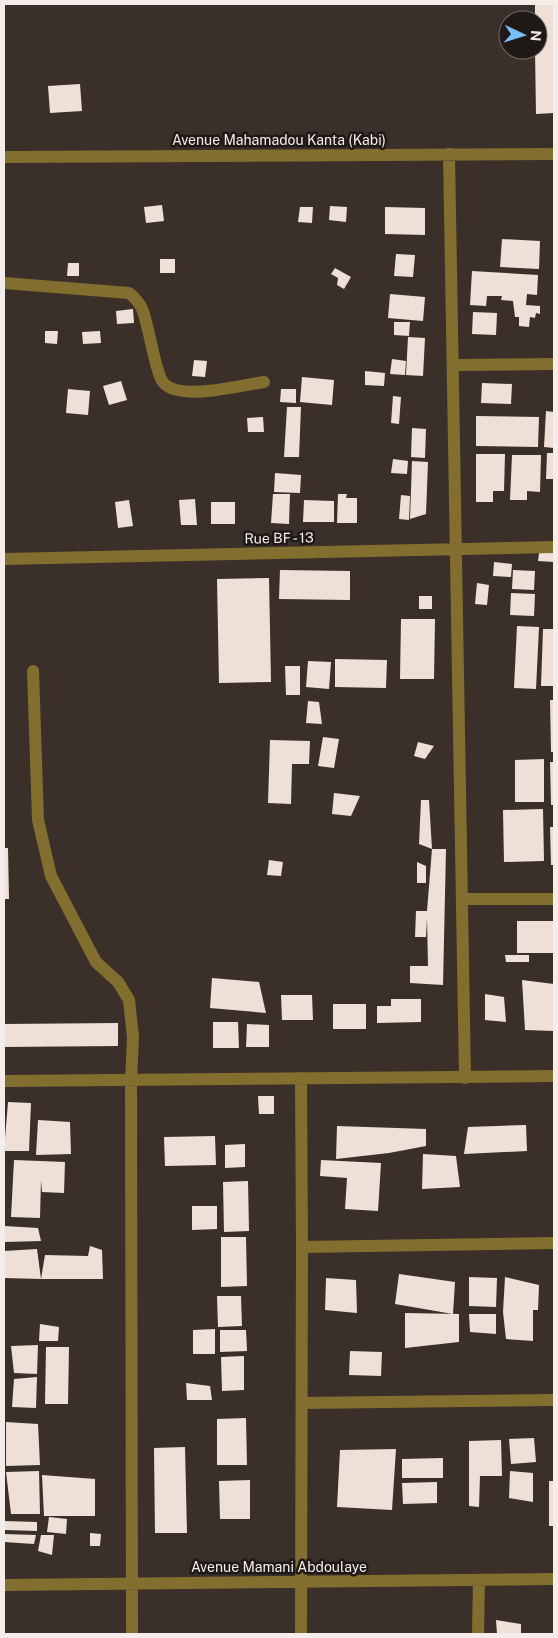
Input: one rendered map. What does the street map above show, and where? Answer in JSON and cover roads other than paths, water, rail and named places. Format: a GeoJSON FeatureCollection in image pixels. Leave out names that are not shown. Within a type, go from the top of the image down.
{"type":"FeatureCollection","features":[{"type":"Feature","properties":{"kind":"street"},"geometry":{"type":"LineString","coordinates":[[449,154],[465,1078]]}},
{"type":"Feature","properties":{"kind":"street","name":"Avenue Mahamadou Kanta (Kabi)"},"geometry":{"type":"LineString","coordinates":[[4,157],[554,154]]}},
{"type":"Feature","properties":{"kind":"street"},"geometry":{"type":"LineString","coordinates":[[4,283],[129,293],[139,301],[145,316],[161,380],[172,389],[192,393],[264,382]]}},
{"type":"Feature","properties":{"kind":"street"},"geometry":{"type":"LineString","coordinates":[[453,365],[554,364]]}},
{"type":"Feature","properties":{"kind":"street","name":"Rue BF - 13"},"geometry":{"type":"LineString","coordinates":[[4,559],[554,547]]}},
{"type":"Feature","properties":{"kind":"street"},"geometry":{"type":"LineString","coordinates":[[34,671],[38,820],[51,876],[96,962],[118,982],[129,1000],[133,1037],[131,1080],[132,1634]]}},
{"type":"Feature","properties":{"kind":"street"},"geometry":{"type":"LineString","coordinates":[[462,899],[554,899]]}},
{"type":"Feature","properties":{"kind":"street"},"geometry":{"type":"LineString","coordinates":[[4,1081],[554,1076]]}},
{"type":"Feature","properties":{"kind":"street"},"geometry":{"type":"LineString","coordinates":[[301,1078],[301,1634]]}},
{"type":"Feature","properties":{"kind":"street"},"geometry":{"type":"LineString","coordinates":[[302,1247],[554,1243]]}},
{"type":"Feature","properties":{"kind":"street"},"geometry":{"type":"LineString","coordinates":[[302,1403],[554,1400]]}},
{"type":"Feature","properties":{"kind":"street","name":"Avenue Mamani Abdoulaye"},"geometry":{"type":"LineString","coordinates":[[4,1585],[554,1579]]}},
{"type":"Feature","properties":{"kind":"street"},"geometry":{"type":"LineString","coordinates":[[478,1634],[479,1580]]}}]}
